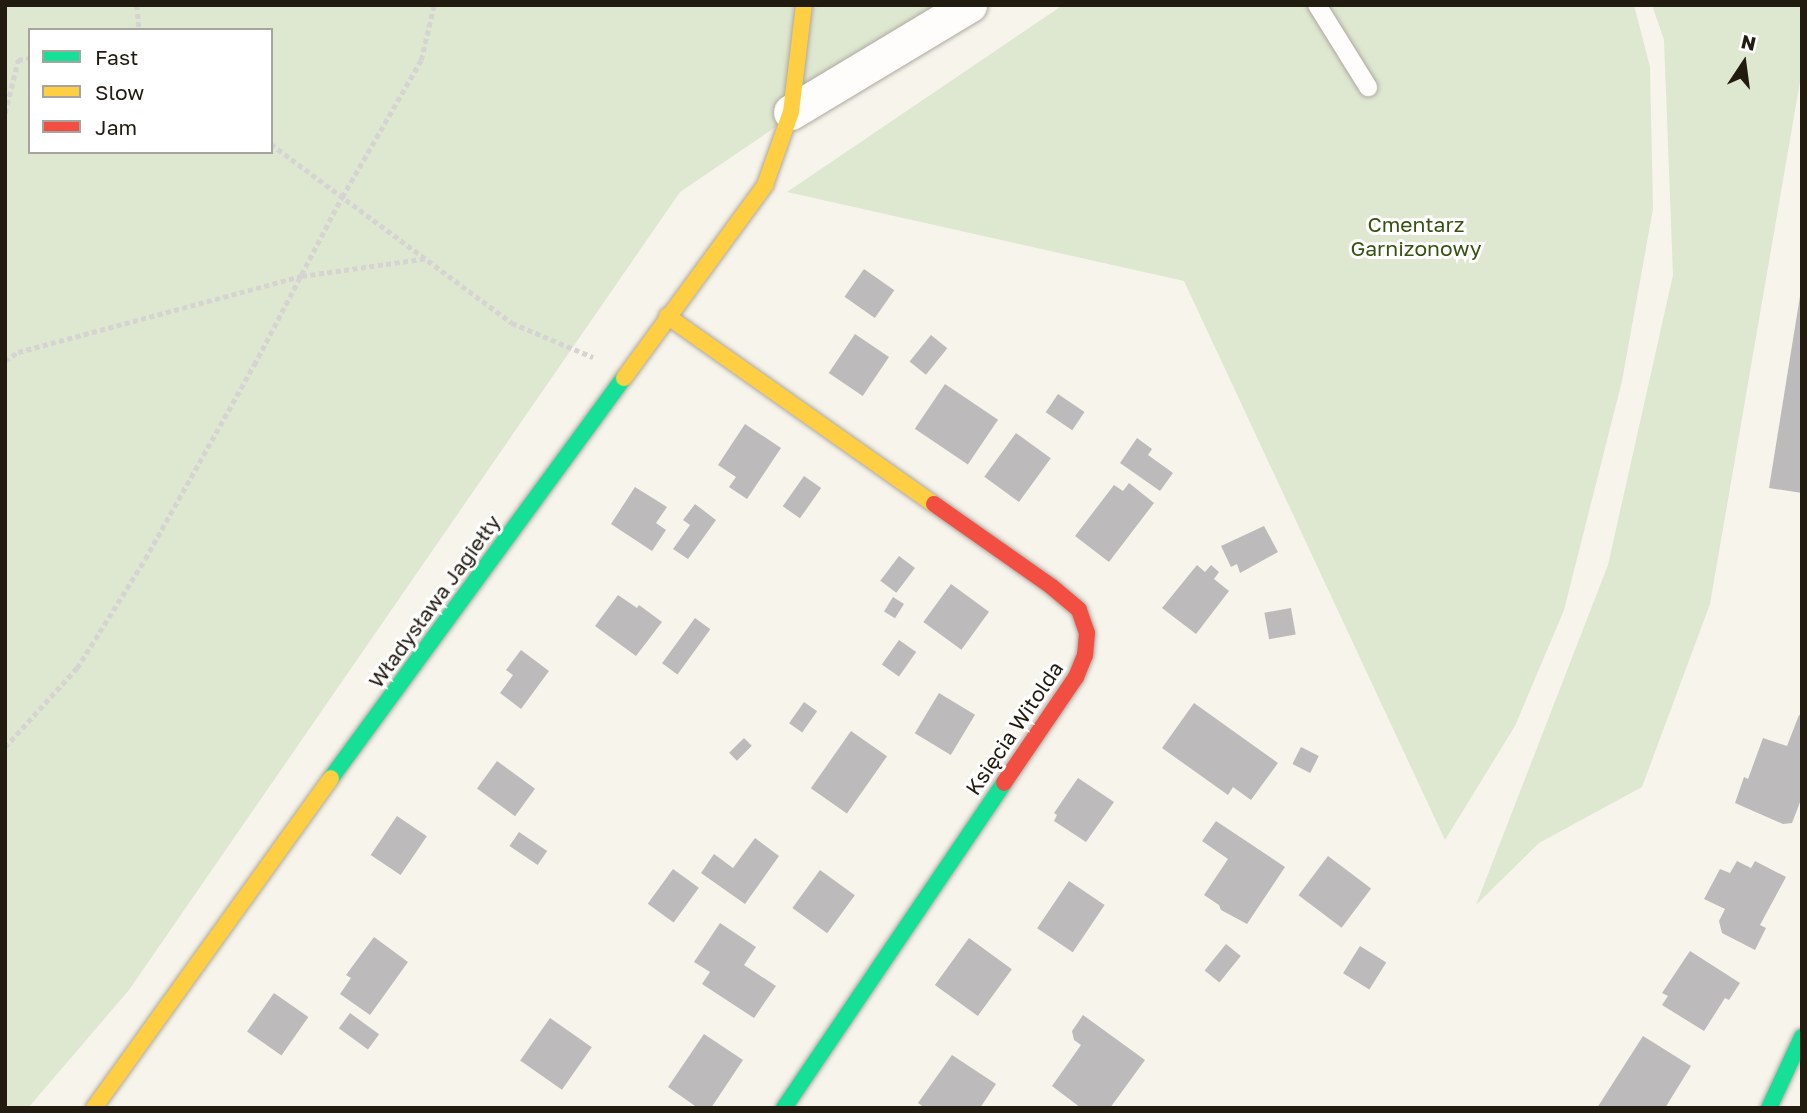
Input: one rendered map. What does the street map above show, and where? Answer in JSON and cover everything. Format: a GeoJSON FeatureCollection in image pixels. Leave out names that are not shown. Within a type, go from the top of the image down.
{"type":"FeatureCollection","features":[{"type":"Feature","properties":{"kind":"street","name":"Władysława Jagiełły"},"geometry":{"type":"LineString","coordinates":[[94,1108],[160,1012],[765,184],[791,112],[804,5]]}},
{"type":"Feature","properties":{"kind":"street"},"geometry":{"type":"LineString","coordinates":[[791,112],[921,31],[969,5]]}},
{"type":"Feature","properties":{"kind":"street","name":"Księcia Witolda"},"geometry":{"type":"LineString","coordinates":[[667,316],[1052,587],[1079,610],[1087,633],[1085,655],[1076,677],[784,1108]]}},
{"type":"Feature","properties":{"kind":"street"},"geometry":{"type":"LineString","coordinates":[[1769,1108],[1802,1037]]}},
{"type":"Feature","properties":{"kind":"lane"},"geometry":{"type":"LineString","coordinates":[[1317,5],[1368,87]]}},
{"type":"Feature","properties":{"kind":"path"},"geometry":{"type":"LineString","coordinates":[[137,5],[139,28]]}},
{"type":"Feature","properties":{"kind":"path"},"geometry":{"type":"LineString","coordinates":[[5,747],[77,668],[145,559],[302,276],[342,197],[421,60],[434,5]]}},
{"type":"Feature","properties":{"kind":"path"},"geometry":{"type":"LineString","coordinates":[[5,113],[18,60],[28,58]]}},
{"type":"Feature","properties":{"kind":"path"},"geometry":{"type":"LineString","coordinates":[[273,145],[512,323],[598,359]]}},
{"type":"Feature","properties":{"kind":"path"},"geometry":{"type":"LineString","coordinates":[[5,361],[18,352],[302,276],[428,258]]}},
{"type":"Feature","properties":{"kind":"green space"},"geometry":{"type":"Polygon","coordinates":[[[5,5],[955,5],[680,192],[129,990],[28,1108],[5,1108],[5,5]]]}},
{"type":"Feature","properties":{"kind":"green space","name":"Cmentarz Garnizonowy"},"geometry":{"type":"Polygon","coordinates":[[[1063,5],[1634,5],[1650,67],[1653,209],[1622,381],[1564,610],[1515,726],[1445,840],[1184,281],[787,192],[1063,5]]]}},
{"type":"Feature","properties":{"kind":"green space"},"geometry":{"type":"Polygon","coordinates":[[[1652,5],[1802,5],[1802,70],[1710,604],[1642,787],[1539,843],[1476,905],[1608,565],[1673,275],[1664,40],[1652,5]]]}},
{"type":"Feature","properties":{"kind":"building"},"geometry":{"type":"Polygon","coordinates":[[[864,269],[894,290],[875,318],[844,297],[864,269]]]}},
{"type":"Feature","properties":{"kind":"building"},"geometry":{"type":"Polygon","coordinates":[[[1800,296],[1802,297],[1802,493],[1769,488],[1800,296]]]}},
{"type":"Feature","properties":{"kind":"building"},"geometry":{"type":"Polygon","coordinates":[[[855,334],[889,357],[863,396],[829,373],[855,334]]]}},
{"type":"Feature","properties":{"kind":"building"},"geometry":{"type":"Polygon","coordinates":[[[931,335],[947,348],[926,375],[910,361],[931,335]]]}},
{"type":"Feature","properties":{"kind":"building"},"geometry":{"type":"Polygon","coordinates":[[[945,384],[998,420],[968,465],[915,429],[945,384]]]}},
{"type":"Feature","properties":{"kind":"building"},"geometry":{"type":"Polygon","coordinates":[[[1058,394],[1085,412],[1072,430],[1046,412],[1058,394]]]}},
{"type":"Feature","properties":{"kind":"building"},"geometry":{"type":"Polygon","coordinates":[[[745,424],[781,448],[747,499],[729,487],[736,477],[718,465],[745,424]]]}},
{"type":"Feature","properties":{"kind":"building"},"geometry":{"type":"Polygon","coordinates":[[[1016,433],[1051,458],[1019,502],[984,477],[1016,433]]]}},
{"type":"Feature","properties":{"kind":"building"},"geometry":{"type":"Polygon","coordinates":[[[1137,438],[1152,449],[1148,455],[1173,473],[1160,491],[1120,463],[1137,438]]]}},
{"type":"Feature","properties":{"kind":"building"},"geometry":{"type":"Polygon","coordinates":[[[804,476],[821,488],[800,518],[783,506],[804,476]]]}},
{"type":"Feature","properties":{"kind":"building"},"geometry":{"type":"Polygon","coordinates":[[[1129,483],[1154,503],[1109,562],[1075,536],[1114,485],[1123,491],[1129,483]]]}},
{"type":"Feature","properties":{"kind":"building"},"geometry":{"type":"Polygon","coordinates":[[[635,487],[667,507],[656,523],[666,530],[652,551],[611,524],[635,487]]]}},
{"type":"Feature","properties":{"kind":"building"},"geometry":{"type":"Polygon","coordinates":[[[695,504],[716,520],[688,559],[673,549],[690,525],[683,520],[695,504]]]}},
{"type":"Feature","properties":{"kind":"building"},"geometry":{"type":"Polygon","coordinates":[[[1264,526],[1278,552],[1240,573],[1237,564],[1231,567],[1221,546],[1264,526]]]}},
{"type":"Feature","properties":{"kind":"building"},"geometry":{"type":"Polygon","coordinates":[[[899,556],[915,568],[896,593],[880,581],[899,556]]]}},
{"type":"Feature","properties":{"kind":"building"},"geometry":{"type":"Polygon","coordinates":[[[1197,565],[1205,572],[1211,565],[1219,572],[1214,579],[1229,591],[1196,634],[1162,608],[1197,565]]]}},
{"type":"Feature","properties":{"kind":"building"},"geometry":{"type":"Polygon","coordinates":[[[951,584],[989,612],[961,650],[923,622],[951,584]]]}},
{"type":"Feature","properties":{"kind":"building"},"geometry":{"type":"Polygon","coordinates":[[[618,595],[637,608],[639,605],[662,622],[636,656],[595,626],[618,595]]]}},
{"type":"Feature","properties":{"kind":"building"},"geometry":{"type":"Polygon","coordinates":[[[893,597],[904,604],[895,618],[884,611],[893,597]]]}},
{"type":"Feature","properties":{"kind":"building"},"geometry":{"type":"Polygon","coordinates":[[[1291,608],[1296,635],[1269,639],[1264,613],[1291,608]]]}},
{"type":"Feature","properties":{"kind":"building"},"geometry":{"type":"Polygon","coordinates":[[[695,618],[710,629],[677,674],[662,663],[695,618]]]}},
{"type":"Feature","properties":{"kind":"building"},"geometry":{"type":"Polygon","coordinates":[[[899,640],[916,652],[899,677],[882,665],[899,640]]]}},
{"type":"Feature","properties":{"kind":"building"},"geometry":{"type":"Polygon","coordinates":[[[521,650],[549,671],[521,709],[500,693],[513,675],[506,670],[521,650]]]}},
{"type":"Feature","properties":{"kind":"building"},"geometry":{"type":"Polygon","coordinates":[[[939,693],[975,715],[951,755],[915,733],[939,693]]]}},
{"type":"Feature","properties":{"kind":"building"},"geometry":{"type":"Polygon","coordinates":[[[804,702],[817,711],[802,732],[789,723],[804,702]]]}},
{"type":"Feature","properties":{"kind":"building"},"geometry":{"type":"Polygon","coordinates":[[[1194,703],[1278,763],[1251,800],[1233,787],[1228,795],[1162,748],[1194,703]]]}},
{"type":"Feature","properties":{"kind":"building"},"geometry":{"type":"Polygon","coordinates":[[[1799,715],[1802,716],[1802,797],[1792,823],[1783,824],[1735,803],[1744,777],[1748,779],[1763,738],[1787,746],[1799,715]]]}},
{"type":"Feature","properties":{"kind":"building"},"geometry":{"type":"Polygon","coordinates":[[[851,731],[887,756],[847,814],[811,788],[851,731]]]}},
{"type":"Feature","properties":{"kind":"building"},"geometry":{"type":"Polygon","coordinates":[[[744,738],[752,746],[737,761],[729,753],[744,738]]]}},
{"type":"Feature","properties":{"kind":"building"},"geometry":{"type":"Polygon","coordinates":[[[1301,747],[1319,756],[1310,773],[1292,764],[1301,747]]]}},
{"type":"Feature","properties":{"kind":"building"},"geometry":{"type":"Polygon","coordinates":[[[497,761],[535,789],[515,816],[477,789],[497,761]]]}},
{"type":"Feature","properties":{"kind":"building"},"geometry":{"type":"Polygon","coordinates":[[[1078,778],[1114,802],[1086,842],[1054,821],[1057,815],[1054,813],[1078,778]]]}},
{"type":"Feature","properties":{"kind":"building"},"geometry":{"type":"Polygon","coordinates":[[[397,816],[427,836],[401,875],[371,855],[397,816]]]}},
{"type":"Feature","properties":{"kind":"building"},"geometry":{"type":"Polygon","coordinates":[[[1216,821],[1285,867],[1247,924],[1221,910],[1219,905],[1204,895],[1228,859],[1202,841],[1216,821]]]}},
{"type":"Feature","properties":{"kind":"building"},"geometry":{"type":"Polygon","coordinates":[[[519,832],[547,851],[538,865],[509,846],[519,832]]]}},
{"type":"Feature","properties":{"kind":"building"},"geometry":{"type":"Polygon","coordinates":[[[755,838],[779,856],[745,904],[701,873],[714,854],[733,868],[755,838]]]}},
{"type":"Feature","properties":{"kind":"building"},"geometry":{"type":"Polygon","coordinates":[[[1328,856],[1371,888],[1342,928],[1299,895],[1328,856]]]}},
{"type":"Feature","properties":{"kind":"building"},"geometry":{"type":"Polygon","coordinates":[[[1737,861],[1751,868],[1755,861],[1786,877],[1760,925],[1766,928],[1755,950],[1722,933],[1719,921],[1725,909],[1704,899],[1720,869],[1730,873],[1737,861]]]}},
{"type":"Feature","properties":{"kind":"building"},"geometry":{"type":"Polygon","coordinates":[[[673,869],[699,888],[674,923],[648,904],[673,869]]]}},
{"type":"Feature","properties":{"kind":"building"},"geometry":{"type":"Polygon","coordinates":[[[820,870],[855,895],[827,933],[792,908],[820,870]]]}},
{"type":"Feature","properties":{"kind":"building"},"geometry":{"type":"Polygon","coordinates":[[[1069,881],[1105,905],[1073,952],[1037,928],[1069,881]]]}},
{"type":"Feature","properties":{"kind":"building"},"geometry":{"type":"Polygon","coordinates":[[[720,923],[756,947],[744,965],[776,986],[754,1018],[702,984],[710,972],[694,962],[720,923]]]}},
{"type":"Feature","properties":{"kind":"building"},"geometry":{"type":"Polygon","coordinates":[[[374,937],[408,962],[370,1015],[340,994],[351,978],[346,975],[374,937]]]}},
{"type":"Feature","properties":{"kind":"building"},"geometry":{"type":"Polygon","coordinates":[[[969,938],[1012,969],[978,1016],[935,985],[969,938]]]}},
{"type":"Feature","properties":{"kind":"building"},"geometry":{"type":"Polygon","coordinates":[[[1226,944],[1241,956],[1219,982],[1205,970],[1226,944]]]}},
{"type":"Feature","properties":{"kind":"building"},"geometry":{"type":"Polygon","coordinates":[[[1360,946],[1386,962],[1369,990],[1343,973],[1360,946]]]}},
{"type":"Feature","properties":{"kind":"building"},"geometry":{"type":"Polygon","coordinates":[[[1690,951],[1740,983],[1729,1000],[1725,998],[1704,1031],[1662,1005],[1668,996],[1662,993],[1690,951]]]}},
{"type":"Feature","properties":{"kind":"building"},"geometry":{"type":"Polygon","coordinates":[[[274,993],[308,1017],[281,1056],[247,1032],[274,993]]]}},
{"type":"Feature","properties":{"kind":"building"},"geometry":{"type":"Polygon","coordinates":[[[350,1013],[379,1034],[368,1050],[339,1028],[350,1013]]]}},
{"type":"Feature","properties":{"kind":"building"},"geometry":{"type":"Polygon","coordinates":[[[1083,1015],[1145,1060],[1110,1108],[1081,1108],[1052,1086],[1081,1045],[1074,1040],[1072,1031],[1083,1015]]]}},
{"type":"Feature","properties":{"kind":"building"},"geometry":{"type":"Polygon","coordinates":[[[550,1018],[592,1047],[562,1090],[520,1061],[550,1018]]]}},
{"type":"Feature","properties":{"kind":"building"},"geometry":{"type":"Polygon","coordinates":[[[704,1034],[743,1060],[711,1108],[698,1108],[668,1087],[704,1034]]]}},
{"type":"Feature","properties":{"kind":"building"},"geometry":{"type":"Polygon","coordinates":[[[1643,1036],[1691,1066],[1665,1108],[1597,1108],[1643,1036]]]}},
{"type":"Feature","properties":{"kind":"building"},"geometry":{"type":"Polygon","coordinates":[[[952,1055],[996,1084],[980,1108],[925,1108],[918,1103],[952,1055]]]}},
{"type":"Feature","properties":{"kind":"traffic: fast"},"geometry":{"type":"LineString","coordinates":[[331,778],[624,378]]}},
{"type":"Feature","properties":{"kind":"traffic: fast"},"geometry":{"type":"LineString","coordinates":[[784,1108],[1004,783]]}},
{"type":"Feature","properties":{"kind":"traffic: fast"},"geometry":{"type":"LineString","coordinates":[[1769,1108],[1802,1037]]}},
{"type":"Feature","properties":{"kind":"traffic: slow"},"geometry":{"type":"LineString","coordinates":[[624,378],[765,185],[791,112],[804,5]]}},
{"type":"Feature","properties":{"kind":"traffic: slow"},"geometry":{"type":"LineString","coordinates":[[667,316],[934,504]]}},
{"type":"Feature","properties":{"kind":"traffic: slow"},"geometry":{"type":"LineString","coordinates":[[94,1108],[331,778]]}},
{"type":"Feature","properties":{"kind":"traffic: jam"},"geometry":{"type":"LineString","coordinates":[[934,504],[1052,587],[1079,610],[1087,633],[1085,655],[1076,677],[1004,783]]}}]}
